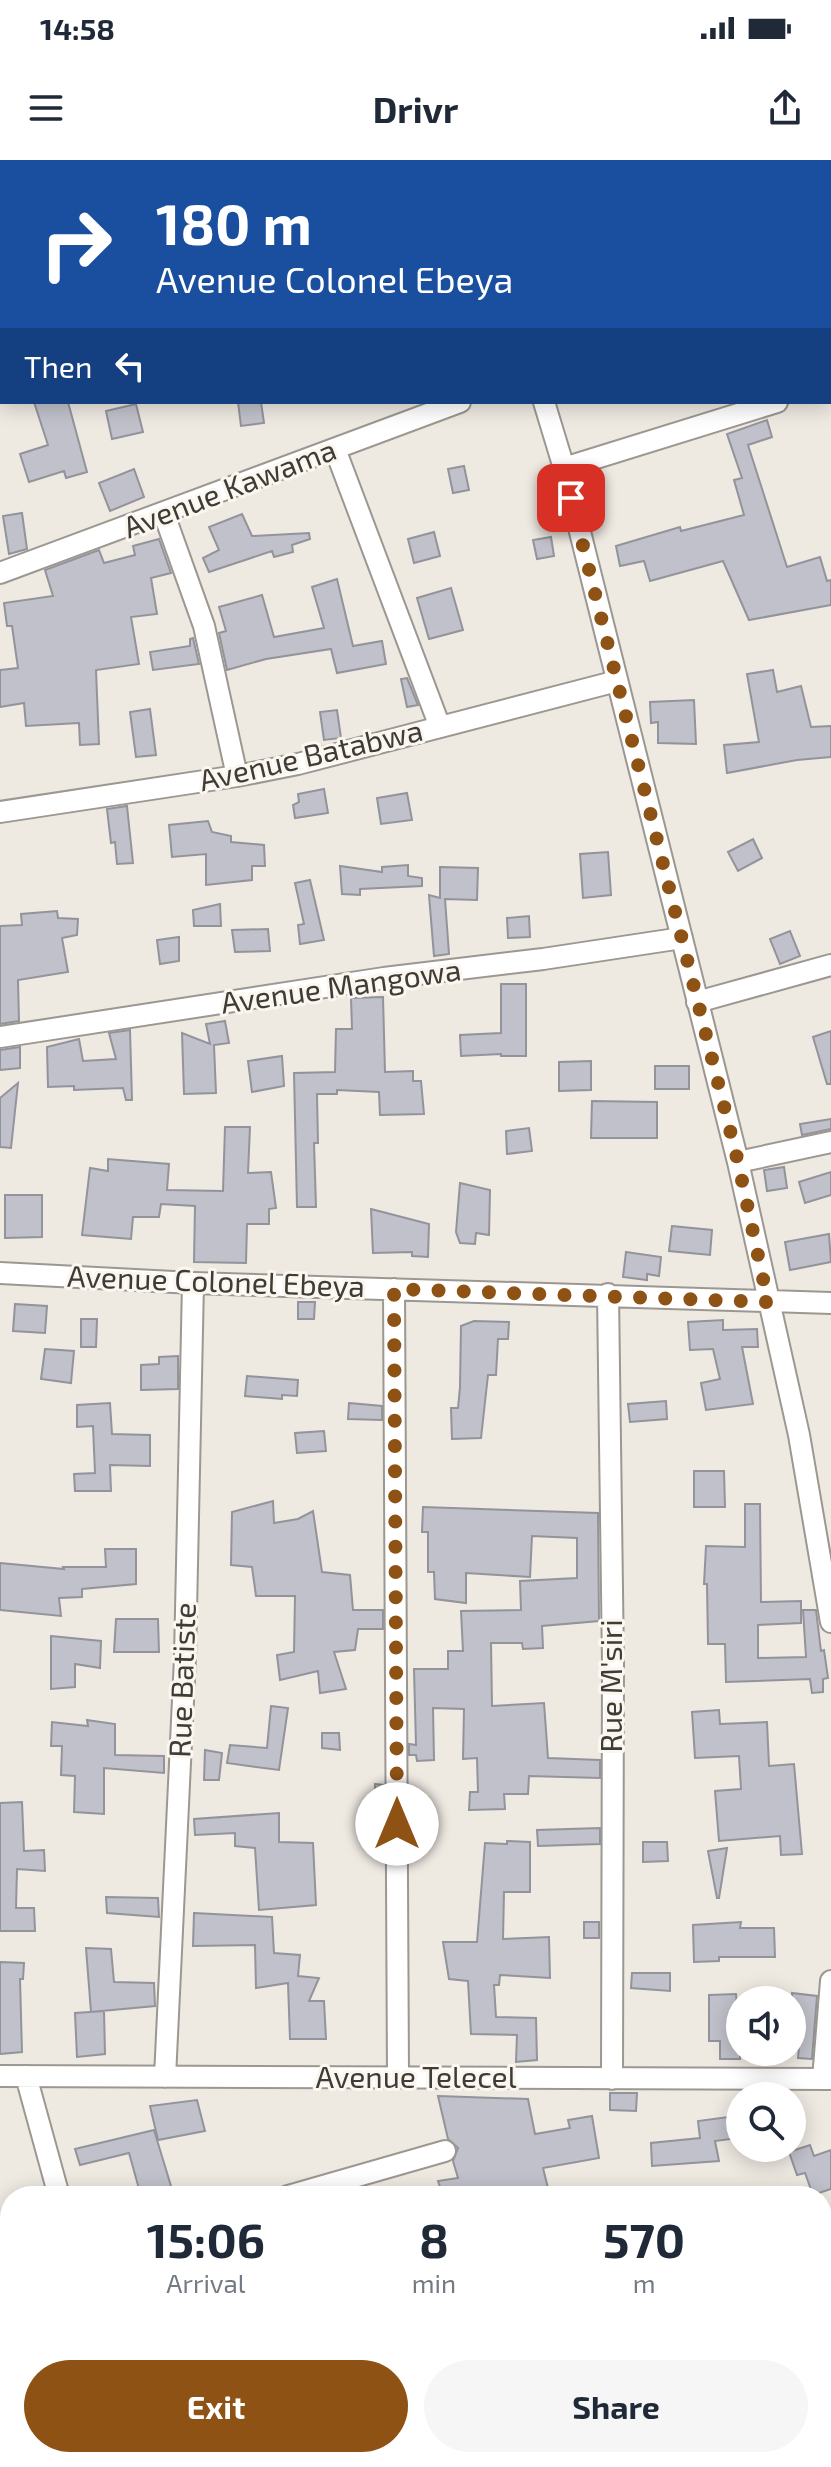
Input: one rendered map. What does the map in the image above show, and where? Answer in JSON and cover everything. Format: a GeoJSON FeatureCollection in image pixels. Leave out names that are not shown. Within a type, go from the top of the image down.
{"type":"FeatureCollection","features":[{"type":"Feature","properties":{"kind":"street","name":"Avenue Kawama"},"geometry":{"type":"LineString","coordinates":[[1,569],[164,514],[455,404]]}},
{"type":"Feature","properties":{"kind":"street"},"geometry":{"type":"LineString","coordinates":[[545,404],[564,468],[738,1162],[801,1449],[831,1622]]}},
{"type":"Feature","properties":{"kind":"street"},"geometry":{"type":"LineString","coordinates":[[564,468],[771,404]]}},
{"type":"Feature","properties":{"kind":"street"},"geometry":{"type":"LineString","coordinates":[[335,449],[440,727]]}},
{"type":"Feature","properties":{"kind":"street"},"geometry":{"type":"LineString","coordinates":[[164,514],[204,626],[237,776]]}},
{"type":"Feature","properties":{"kind":"street","name":"Avenue Batabwa"},"geometry":{"type":"LineString","coordinates":[[0,812],[298,764],[617,681]]}},
{"type":"Feature","properties":{"kind":"street","name":"Avenue Mangowa"},"geometry":{"type":"LineString","coordinates":[[0,1037],[384,978],[682,938]]}},
{"type":"Feature","properties":{"kind":"street"},"geometry":{"type":"LineString","coordinates":[[697,1002],[831,965]]}},
{"type":"Feature","properties":{"kind":"street"},"geometry":{"type":"LineString","coordinates":[[738,1162],[831,1142]]}},
{"type":"Feature","properties":{"kind":"street","name":"Avenue Colonel Ebeya"},"geometry":{"type":"LineString","coordinates":[[0,1273],[193,1283],[831,1303]]}},
{"type":"Feature","properties":{"kind":"street","name":"Rue Batiste"},"geometry":{"type":"LineString","coordinates":[[165,2077],[185,1658],[193,1283]]}},
{"type":"Feature","properties":{"kind":"street"},"geometry":{"type":"LineString","coordinates":[[394,1289],[398,2076]]}},
{"type":"Feature","properties":{"kind":"street","name":"Rue M'siri"},"geometry":{"type":"LineString","coordinates":[[608,1294],[613,1664],[612,2079]]}},
{"type":"Feature","properties":{"kind":"street"},"geometry":{"type":"LineString","coordinates":[[827,2079],[831,1981]]}},
{"type":"Feature","properties":{"kind":"street"},"geometry":{"type":"LineString","coordinates":[[26,2076],[56,2186]]}},
{"type":"Feature","properties":{"kind":"street","name":"Avenue Telecel"},"geometry":{"type":"LineString","coordinates":[[1,2078],[398,2076],[827,2079]]}},
{"type":"Feature","properties":{"kind":"street"},"geometry":{"type":"LineString","coordinates":[[323,2186],[445,2151]]}},
{"type":"Feature","properties":{"kind":"building"},"geometry":{"type":"Polygon","coordinates":[[[35,404],[69,404],[87,472],[66,478],[64,471],[29,482],[20,454],[48,445],[35,404]]]}},
{"type":"Feature","properties":{"kind":"building"},"geometry":{"type":"Polygon","coordinates":[[[136,404],[143,432],[112,439],[106,411],[136,404]]]}},
{"type":"Feature","properties":{"kind":"building"},"geometry":{"type":"Polygon","coordinates":[[[238,404],[261,404],[264,423],[241,426],[238,404]]]}},
{"type":"Feature","properties":{"kind":"building"},"geometry":{"type":"Polygon","coordinates":[[[767,420],[772,437],[748,445],[787,567],[820,557],[827,581],[831,580],[831,605],[749,620],[723,561],[650,581],[644,561],[620,566],[616,546],[680,527],[681,531],[744,515],[734,480],[742,478],[727,434],[767,420]]]}},
{"type":"Feature","properties":{"kind":"building"},"geometry":{"type":"Polygon","coordinates":[[[464,466],[469,490],[453,493],[448,469],[464,466]]]}},
{"type":"Feature","properties":{"kind":"building"},"geometry":{"type":"Polygon","coordinates":[[[134,469],[144,497],[110,511],[99,483],[134,469]]]}},
{"type":"Feature","properties":{"kind":"building"},"geometry":{"type":"Polygon","coordinates":[[[22,513],[27,549],[9,554],[3,516],[22,513]]]}},
{"type":"Feature","properties":{"kind":"building"},"geometry":{"type":"Polygon","coordinates":[[[242,514],[252,536],[309,533],[310,539],[292,545],[293,552],[274,557],[272,551],[209,572],[203,558],[219,550],[209,527],[242,514]]]}},
{"type":"Feature","properties":{"kind":"building"},"geometry":{"type":"Polygon","coordinates":[[[434,532],[440,556],[414,563],[408,539],[434,532]]]}},
{"type":"Feature","properties":{"kind":"building"},"geometry":{"type":"Polygon","coordinates":[[[551,537],[554,556],[537,559],[533,540],[551,537]]]}},
{"type":"Feature","properties":{"kind":"building"},"geometry":{"type":"Polygon","coordinates":[[[159,539],[171,573],[151,578],[157,614],[131,617],[139,664],[96,670],[99,744],[80,745],[79,723],[26,726],[24,703],[0,707],[0,670],[18,668],[12,626],[7,626],[4,603],[53,596],[45,570],[99,550],[104,563],[135,555],[133,546],[159,539]]]}},
{"type":"Feature","properties":{"kind":"building"},"geometry":{"type":"Polygon","coordinates":[[[337,579],[353,646],[382,641],[386,664],[337,673],[331,649],[266,659],[227,670],[219,633],[226,631],[219,607],[262,595],[274,637],[324,628],[312,587],[337,579]]]}},
{"type":"Feature","properties":{"kind":"building"},"geometry":{"type":"Polygon","coordinates":[[[451,588],[463,630],[429,639],[417,598],[451,588]]]}},
{"type":"Feature","properties":{"kind":"building"},"geometry":{"type":"Polygon","coordinates":[[[193,638],[199,664],[153,670],[150,652],[190,646],[190,639],[193,638]]]}},
{"type":"Feature","properties":{"kind":"building"},"geometry":{"type":"Polygon","coordinates":[[[773,670],[777,692],[801,686],[811,727],[831,726],[831,757],[727,773],[724,745],[759,742],[747,674],[773,670]]]}},
{"type":"Feature","properties":{"kind":"building"},"geometry":{"type":"Polygon","coordinates":[[[407,678],[418,705],[407,707],[401,679],[407,678]]]}},
{"type":"Feature","properties":{"kind":"building"},"geometry":{"type":"Polygon","coordinates":[[[694,700],[696,744],[658,743],[658,722],[651,723],[650,702],[694,700]]]}},
{"type":"Feature","properties":{"kind":"building"},"geometry":{"type":"Polygon","coordinates":[[[150,709],[156,755],[136,757],[130,712],[150,709]]]}},
{"type":"Feature","properties":{"kind":"building"},"geometry":{"type":"Polygon","coordinates":[[[337,710],[341,738],[324,740],[320,712],[337,710]]]}},
{"type":"Feature","properties":{"kind":"building"},"geometry":{"type":"Polygon","coordinates":[[[324,789],[328,813],[295,818],[293,805],[299,802],[298,794],[324,789]]]}},
{"type":"Feature","properties":{"kind":"building"},"geometry":{"type":"Polygon","coordinates":[[[407,793],[412,820],[381,824],[377,798],[407,793]]]}},
{"type":"Feature","properties":{"kind":"building"},"geometry":{"type":"Polygon","coordinates":[[[127,806],[133,863],[117,864],[107,809],[127,806]]]}},
{"type":"Feature","properties":{"kind":"building"},"geometry":{"type":"Polygon","coordinates":[[[208,821],[212,832],[231,836],[231,842],[264,845],[265,866],[252,866],[252,880],[206,885],[206,854],[172,857],[169,825],[208,821]]]}},
{"type":"Feature","properties":{"kind":"building"},"geometry":{"type":"Polygon","coordinates":[[[753,839],[762,858],[738,871],[728,852],[753,839]]]}},
{"type":"Feature","properties":{"kind":"building"},"geometry":{"type":"Polygon","coordinates":[[[608,852],[611,895],[583,898],[580,854],[608,852]]]}},
{"type":"Feature","properties":{"kind":"building"},"geometry":{"type":"Polygon","coordinates":[[[408,865],[408,876],[422,878],[422,886],[360,889],[360,895],[342,894],[340,866],[382,872],[382,867],[408,865]]]}},
{"type":"Feature","properties":{"kind":"building"},"geometry":{"type":"Polygon","coordinates":[[[440,867],[478,868],[477,900],[445,899],[449,954],[434,956],[429,895],[440,898],[440,867]]]}},
{"type":"Feature","properties":{"kind":"building"},"geometry":{"type":"Polygon","coordinates":[[[310,880],[324,940],[300,944],[298,925],[304,924],[295,883],[310,880]]]}},
{"type":"Feature","properties":{"kind":"building"},"geometry":{"type":"Polygon","coordinates":[[[220,904],[221,926],[194,926],[193,910],[220,904]]]}},
{"type":"Feature","properties":{"kind":"building"},"geometry":{"type":"Polygon","coordinates":[[[57,911],[58,918],[78,919],[77,935],[62,938],[68,972],[18,980],[19,1021],[0,1024],[0,926],[22,925],[21,914],[57,911]]]}},
{"type":"Feature","properties":{"kind":"building"},"geometry":{"type":"Polygon","coordinates":[[[529,916],[530,937],[508,938],[507,918],[529,916]]]}},
{"type":"Feature","properties":{"kind":"building"},"geometry":{"type":"Polygon","coordinates":[[[268,929],[270,951],[235,952],[232,930],[268,929]]]}},
{"type":"Feature","properties":{"kind":"building"},"geometry":{"type":"Polygon","coordinates":[[[790,931],[800,956],[780,964],[770,939],[790,931]]]}},
{"type":"Feature","properties":{"kind":"building"},"geometry":{"type":"Polygon","coordinates":[[[179,937],[179,961],[160,964],[157,940],[179,937]]]}},
{"type":"Feature","properties":{"kind":"building"},"geometry":{"type":"Polygon","coordinates":[[[501,984],[526,984],[526,1056],[461,1056],[460,1035],[501,1033],[501,984]]]}},
{"type":"Feature","properties":{"kind":"building"},"geometry":{"type":"Polygon","coordinates":[[[383,997],[385,1072],[413,1071],[413,1081],[421,1081],[424,1114],[380,1115],[379,1092],[337,1090],[337,1094],[317,1094],[318,1143],[314,1143],[316,1207],[297,1207],[294,1073],[335,1072],[336,1029],[352,1029],[351,998],[383,997]]]}},
{"type":"Feature","properties":{"kind":"building"},"geometry":{"type":"Polygon","coordinates":[[[225,1021],[229,1043],[214,1045],[216,1093],[184,1094],[182,1033],[210,1044],[206,1024],[225,1021]]]}},
{"type":"Feature","properties":{"kind":"building"},"geometry":{"type":"Polygon","coordinates":[[[130,1030],[132,1100],[126,1100],[123,1088],[74,1090],[74,1086],[48,1087],[47,1047],[79,1039],[83,1061],[116,1059],[109,1033],[130,1030]]]}},
{"type":"Feature","properties":{"kind":"building"},"geometry":{"type":"Polygon","coordinates":[[[831,1031],[831,1084],[827,1084],[813,1037],[831,1031]]]}},
{"type":"Feature","properties":{"kind":"building"},"geometry":{"type":"Polygon","coordinates":[[[20,1047],[20,1068],[0,1070],[0,1050],[20,1047]]]}},
{"type":"Feature","properties":{"kind":"building"},"geometry":{"type":"Polygon","coordinates":[[[282,1056],[284,1086],[252,1092],[248,1061],[282,1056]]]}},
{"type":"Feature","properties":{"kind":"building"},"geometry":{"type":"Polygon","coordinates":[[[591,1061],[591,1090],[559,1091],[559,1062],[591,1061]]]}},
{"type":"Feature","properties":{"kind":"building"},"geometry":{"type":"Polygon","coordinates":[[[655,1066],[689,1066],[689,1089],[655,1089],[655,1066]]]}},
{"type":"Feature","properties":{"kind":"building"},"geometry":{"type":"Polygon","coordinates":[[[18,1083],[11,1148],[0,1147],[0,1098],[18,1083]]]}},
{"type":"Feature","properties":{"kind":"building"},"geometry":{"type":"Polygon","coordinates":[[[592,1101],[657,1102],[657,1138],[591,1138],[592,1101]]]}},
{"type":"Feature","properties":{"kind":"building"},"geometry":{"type":"Polygon","coordinates":[[[831,1119],[831,1129],[802,1135],[800,1124],[831,1119]]]}},
{"type":"Feature","properties":{"kind":"building"},"geometry":{"type":"Polygon","coordinates":[[[225,1127],[250,1127],[248,1173],[271,1172],[276,1208],[269,1209],[269,1224],[247,1224],[246,1263],[194,1262],[195,1206],[161,1204],[159,1217],[133,1217],[131,1239],[82,1235],[90,1168],[108,1171],[108,1159],[169,1164],[167,1190],[223,1191],[225,1127]]]}},
{"type":"Feature","properties":{"kind":"building"},"geometry":{"type":"Polygon","coordinates":[[[529,1128],[532,1151],[507,1154],[506,1131],[529,1128]]]}},
{"type":"Feature","properties":{"kind":"building"},"geometry":{"type":"Polygon","coordinates":[[[784,1167],[787,1188],[767,1191],[764,1170],[784,1167]]]}},
{"type":"Feature","properties":{"kind":"building"},"geometry":{"type":"Polygon","coordinates":[[[831,1172],[831,1195],[805,1203],[799,1182],[831,1172]]]}},
{"type":"Feature","properties":{"kind":"building"},"geometry":{"type":"Polygon","coordinates":[[[460,1183],[490,1190],[489,1235],[476,1233],[475,1244],[460,1243],[456,1232],[460,1183]]]}},
{"type":"Feature","properties":{"kind":"building"},"geometry":{"type":"Polygon","coordinates":[[[5,1195],[42,1195],[42,1237],[5,1238],[5,1195]]]}},
{"type":"Feature","properties":{"kind":"building"},"geometry":{"type":"Polygon","coordinates":[[[371,1209],[429,1224],[428,1257],[412,1256],[412,1252],[373,1253],[371,1209]]]}},
{"type":"Feature","properties":{"kind":"building"},"geometry":{"type":"Polygon","coordinates":[[[672,1226],[712,1230],[710,1255],[669,1251],[672,1226]]]}},
{"type":"Feature","properties":{"kind":"building"},"geometry":{"type":"Polygon","coordinates":[[[829,1234],[831,1262],[790,1270],[785,1242],[829,1234]]]}},
{"type":"Feature","properties":{"kind":"building"},"geometry":{"type":"Polygon","coordinates":[[[626,1252],[661,1257],[659,1276],[647,1274],[647,1280],[623,1277],[626,1252]]]}},
{"type":"Feature","properties":{"kind":"building"},"geometry":{"type":"Polygon","coordinates":[[[298,1302],[315,1302],[314,1319],[298,1319],[298,1302]]]}},
{"type":"Feature","properties":{"kind":"building"},"geometry":{"type":"Polygon","coordinates":[[[15,1304],[47,1306],[45,1333],[13,1331],[15,1304]]]}},
{"type":"Feature","properties":{"kind":"building"},"geometry":{"type":"Polygon","coordinates":[[[81,1319],[97,1319],[96,1347],[81,1347],[81,1319]]]}},
{"type":"Feature","properties":{"kind":"building"},"geometry":{"type":"Polygon","coordinates":[[[723,1320],[723,1330],[757,1329],[758,1347],[742,1347],[753,1404],[706,1410],[701,1383],[720,1379],[713,1349],[690,1350],[688,1322],[723,1320]]]}},
{"type":"Feature","properties":{"kind":"building"},"geometry":{"type":"Polygon","coordinates":[[[474,1321],[509,1322],[508,1339],[498,1339],[496,1375],[488,1375],[481,1438],[452,1439],[451,1408],[458,1408],[460,1387],[461,1326],[474,1321]]]}},
{"type":"Feature","properties":{"kind":"building"},"geometry":{"type":"Polygon","coordinates":[[[45,1349],[74,1351],[71,1383],[41,1379],[45,1349]]]}},
{"type":"Feature","properties":{"kind":"building"},"geometry":{"type":"Polygon","coordinates":[[[178,1356],[178,1389],[141,1390],[141,1365],[159,1364],[159,1357],[178,1356]]]}},
{"type":"Feature","properties":{"kind":"building"},"geometry":{"type":"Polygon","coordinates":[[[247,1376],[298,1380],[297,1396],[282,1395],[282,1399],[245,1396],[247,1376]]]}},
{"type":"Feature","properties":{"kind":"building"},"geometry":{"type":"Polygon","coordinates":[[[666,1401],[667,1419],[630,1422],[628,1404],[666,1401]]]}},
{"type":"Feature","properties":{"kind":"building"},"geometry":{"type":"Polygon","coordinates":[[[110,1403],[112,1434],[150,1435],[150,1466],[110,1465],[111,1491],[75,1491],[74,1474],[95,1473],[93,1426],[77,1427],[77,1405],[110,1403]]]}},
{"type":"Feature","properties":{"kind":"building"},"geometry":{"type":"Polygon","coordinates":[[[349,1403],[382,1406],[382,1420],[348,1419],[349,1403]]]}},
{"type":"Feature","properties":{"kind":"building"},"geometry":{"type":"Polygon","coordinates":[[[324,1431],[326,1451],[297,1453],[295,1433],[324,1431]]]}},
{"type":"Feature","properties":{"kind":"building"},"geometry":{"type":"Polygon","coordinates":[[[694,1471],[724,1471],[725,1507],[694,1507],[694,1471]]]}},
{"type":"Feature","properties":{"kind":"building"},"geometry":{"type":"Polygon","coordinates":[[[273,1501],[274,1523],[298,1519],[313,1511],[322,1572],[350,1575],[353,1610],[383,1610],[383,1629],[358,1629],[355,1650],[334,1652],[346,1689],[320,1693],[318,1671],[280,1680],[277,1655],[294,1652],[295,1596],[256,1596],[252,1567],[231,1565],[232,1512],[273,1501]]]}},
{"type":"Feature","properties":{"kind":"building"},"geometry":{"type":"Polygon","coordinates":[[[745,1504],[760,1504],[761,1602],[801,1601],[801,1623],[758,1625],[758,1658],[806,1657],[803,1610],[816,1610],[828,1678],[823,1679],[823,1692],[812,1693],[810,1679],[726,1682],[725,1644],[708,1644],[707,1584],[704,1584],[706,1546],[745,1547],[745,1504]]]}},
{"type":"Feature","properties":{"kind":"building"},"geometry":{"type":"Polygon","coordinates":[[[423,1507],[598,1513],[599,1621],[542,1626],[543,1648],[523,1649],[522,1643],[491,1643],[492,1706],[544,1703],[548,1758],[600,1760],[600,1778],[529,1776],[528,1794],[504,1794],[505,1809],[469,1810],[470,1792],[478,1792],[477,1758],[463,1759],[464,1709],[433,1708],[434,1760],[417,1761],[416,1755],[409,1755],[409,1744],[416,1745],[414,1669],[448,1669],[448,1651],[463,1651],[461,1611],[521,1610],[520,1581],[577,1578],[577,1538],[532,1536],[530,1577],[466,1573],[466,1603],[435,1599],[434,1572],[428,1572],[428,1532],[422,1532],[423,1507]]]}},
{"type":"Feature","properties":{"kind":"building"},"geometry":{"type":"Polygon","coordinates":[[[105,1549],[136,1549],[136,1584],[82,1589],[82,1597],[59,1598],[61,1616],[0,1610],[0,1563],[64,1569],[106,1567],[105,1549]]]}},
{"type":"Feature","properties":{"kind":"building"},"geometry":{"type":"Polygon","coordinates":[[[116,1619],[158,1619],[159,1652],[114,1652],[116,1619]]]}},
{"type":"Feature","properties":{"kind":"building"},"geometry":{"type":"Polygon","coordinates":[[[51,1636],[101,1641],[100,1668],[75,1664],[75,1687],[51,1689],[51,1636]]]}},
{"type":"Feature","properties":{"kind":"building"},"geometry":{"type":"Polygon","coordinates":[[[271,1706],[288,1708],[279,1770],[227,1763],[230,1745],[267,1748],[271,1706]]]}},
{"type":"Feature","properties":{"kind":"building"},"geometry":{"type":"Polygon","coordinates":[[[719,1710],[720,1724],[767,1722],[769,1766],[794,1764],[802,1854],[781,1855],[780,1836],[719,1841],[715,1791],[741,1789],[739,1756],[695,1758],[692,1712],[719,1710]]]}},
{"type":"Feature","properties":{"kind":"building"},"geometry":{"type":"Polygon","coordinates":[[[87,1720],[115,1724],[115,1755],[164,1756],[164,1773],[104,1768],[104,1814],[74,1812],[75,1776],[61,1775],[62,1746],[51,1746],[52,1722],[88,1726],[87,1720]]]}},
{"type":"Feature","properties":{"kind":"building"},"geometry":{"type":"Polygon","coordinates":[[[322,1733],[339,1733],[340,1750],[322,1748],[322,1733]]]}},
{"type":"Feature","properties":{"kind":"building"},"geometry":{"type":"Polygon","coordinates":[[[205,1750],[222,1753],[219,1780],[204,1780],[205,1750]]]}},
{"type":"Feature","properties":{"kind":"building"},"geometry":{"type":"Polygon","coordinates":[[[375,1784],[384,1785],[384,1842],[377,1842],[375,1784]]]}},
{"type":"Feature","properties":{"kind":"building"},"geometry":{"type":"Polygon","coordinates":[[[22,1802],[24,1851],[44,1850],[45,1871],[17,1869],[16,1908],[34,1908],[35,1931],[0,1931],[0,1803],[22,1802]]]}},
{"type":"Feature","properties":{"kind":"building"},"geometry":{"type":"Polygon","coordinates":[[[279,1813],[279,1842],[313,1843],[316,1905],[259,1910],[255,1848],[235,1846],[235,1833],[195,1835],[194,1819],[279,1813]]]}},
{"type":"Feature","properties":{"kind":"building"},"geometry":{"type":"Polygon","coordinates":[[[600,1828],[600,1844],[538,1846],[537,1830],[600,1828]]]}},
{"type":"Feature","properties":{"kind":"building"},"geometry":{"type":"Polygon","coordinates":[[[507,1841],[530,1842],[530,1892],[504,1892],[503,1939],[549,1937],[550,1978],[500,1975],[499,1985],[494,1985],[496,2017],[536,2018],[537,2060],[516,2062],[517,2035],[471,2034],[468,1981],[449,1979],[443,1942],[477,1942],[485,1843],[507,1844],[507,1841]]]}},
{"type":"Feature","properties":{"kind":"building"},"geometry":{"type":"Polygon","coordinates":[[[643,1842],[667,1842],[668,1861],[643,1862],[643,1842]]]}},
{"type":"Feature","properties":{"kind":"building"},"geometry":{"type":"Polygon","coordinates":[[[727,1848],[719,1898],[717,1898],[708,1851],[727,1848]]]}},
{"type":"Feature","properties":{"kind":"building"},"geometry":{"type":"Polygon","coordinates":[[[106,1897],[158,1898],[159,1917],[107,1913],[106,1897]]]}},
{"type":"Feature","properties":{"kind":"building"},"geometry":{"type":"Polygon","coordinates":[[[194,1913],[272,1917],[274,1953],[300,1955],[298,1976],[319,1978],[309,2001],[324,2001],[326,2039],[290,2039],[288,1983],[256,1988],[255,1945],[193,1946],[194,1913]]]}},
{"type":"Feature","properties":{"kind":"building"},"geometry":{"type":"Polygon","coordinates":[[[584,1922],[599,1922],[599,1938],[584,1938],[584,1922]]]}},
{"type":"Feature","properties":{"kind":"building"},"geometry":{"type":"Polygon","coordinates":[[[741,1922],[740,1928],[774,1928],[775,1957],[719,1957],[719,1961],[694,1962],[693,1925],[741,1922]]]}},
{"type":"Feature","properties":{"kind":"building"},"geometry":{"type":"Polygon","coordinates":[[[86,1948],[111,1949],[114,1982],[154,1983],[155,2006],[91,2012],[86,1948]]]}},
{"type":"Feature","properties":{"kind":"building"},"geometry":{"type":"Polygon","coordinates":[[[0,1962],[24,1963],[23,1979],[20,1979],[22,2052],[0,2054],[0,1962]]]}},
{"type":"Feature","properties":{"kind":"building"},"geometry":{"type":"Polygon","coordinates":[[[632,1973],[670,1973],[670,1991],[631,1988],[632,1973]]]}},
{"type":"Feature","properties":{"kind":"building"},"geometry":{"type":"Polygon","coordinates":[[[726,1994],[726,2059],[720,2059],[720,2041],[709,2041],[709,1995],[726,1994]]]}},
{"type":"Feature","properties":{"kind":"building"},"geometry":{"type":"Polygon","coordinates":[[[806,1995],[817,1996],[812,2059],[806,2059],[806,1995]]]}},
{"type":"Feature","properties":{"kind":"building"},"geometry":{"type":"Polygon","coordinates":[[[104,2011],[105,2054],[77,2057],[75,2013],[104,2011]]]}},
{"type":"Feature","properties":{"kind":"building"},"geometry":{"type":"Polygon","coordinates":[[[610,2093],[637,2093],[636,2111],[610,2110],[610,2093]]]}},
{"type":"Feature","properties":{"kind":"building"},"geometry":{"type":"Polygon","coordinates":[[[438,2096],[528,2099],[535,2134],[570,2128],[568,2120],[592,2116],[599,2158],[543,2168],[548,2186],[440,2186],[438,2181],[458,2178],[453,2161],[458,2148],[448,2139],[438,2096]]]}},
{"type":"Feature","properties":{"kind":"building"},"geometry":{"type":"Polygon","coordinates":[[[197,2100],[205,2131],[158,2140],[150,2106],[197,2100]]]}},
{"type":"Feature","properties":{"kind":"building"},"geometry":{"type":"Polygon","coordinates":[[[726,2117],[726,2140],[715,2141],[719,2161],[652,2166],[651,2143],[700,2138],[698,2121],[726,2117]]]}},
{"type":"Feature","properties":{"kind":"building"},"geometry":{"type":"Polygon","coordinates":[[[154,2130],[171,2186],[138,2186],[129,2153],[80,2165],[75,2149],[154,2130]]]}},
{"type":"Feature","properties":{"kind":"building"},"geometry":{"type":"Polygon","coordinates":[[[810,2145],[814,2156],[831,2150],[831,2186],[810,2186],[805,2173],[797,2175],[792,2162],[806,2162],[806,2146],[810,2145]]]}},
{"type":"Feature","properties":{"kind":"route"},"geometry":{"type":"LineString","coordinates":[[397,1824],[394,1289],[608,1294],[768,1302],[738,1162],[571,498]]}}]}
